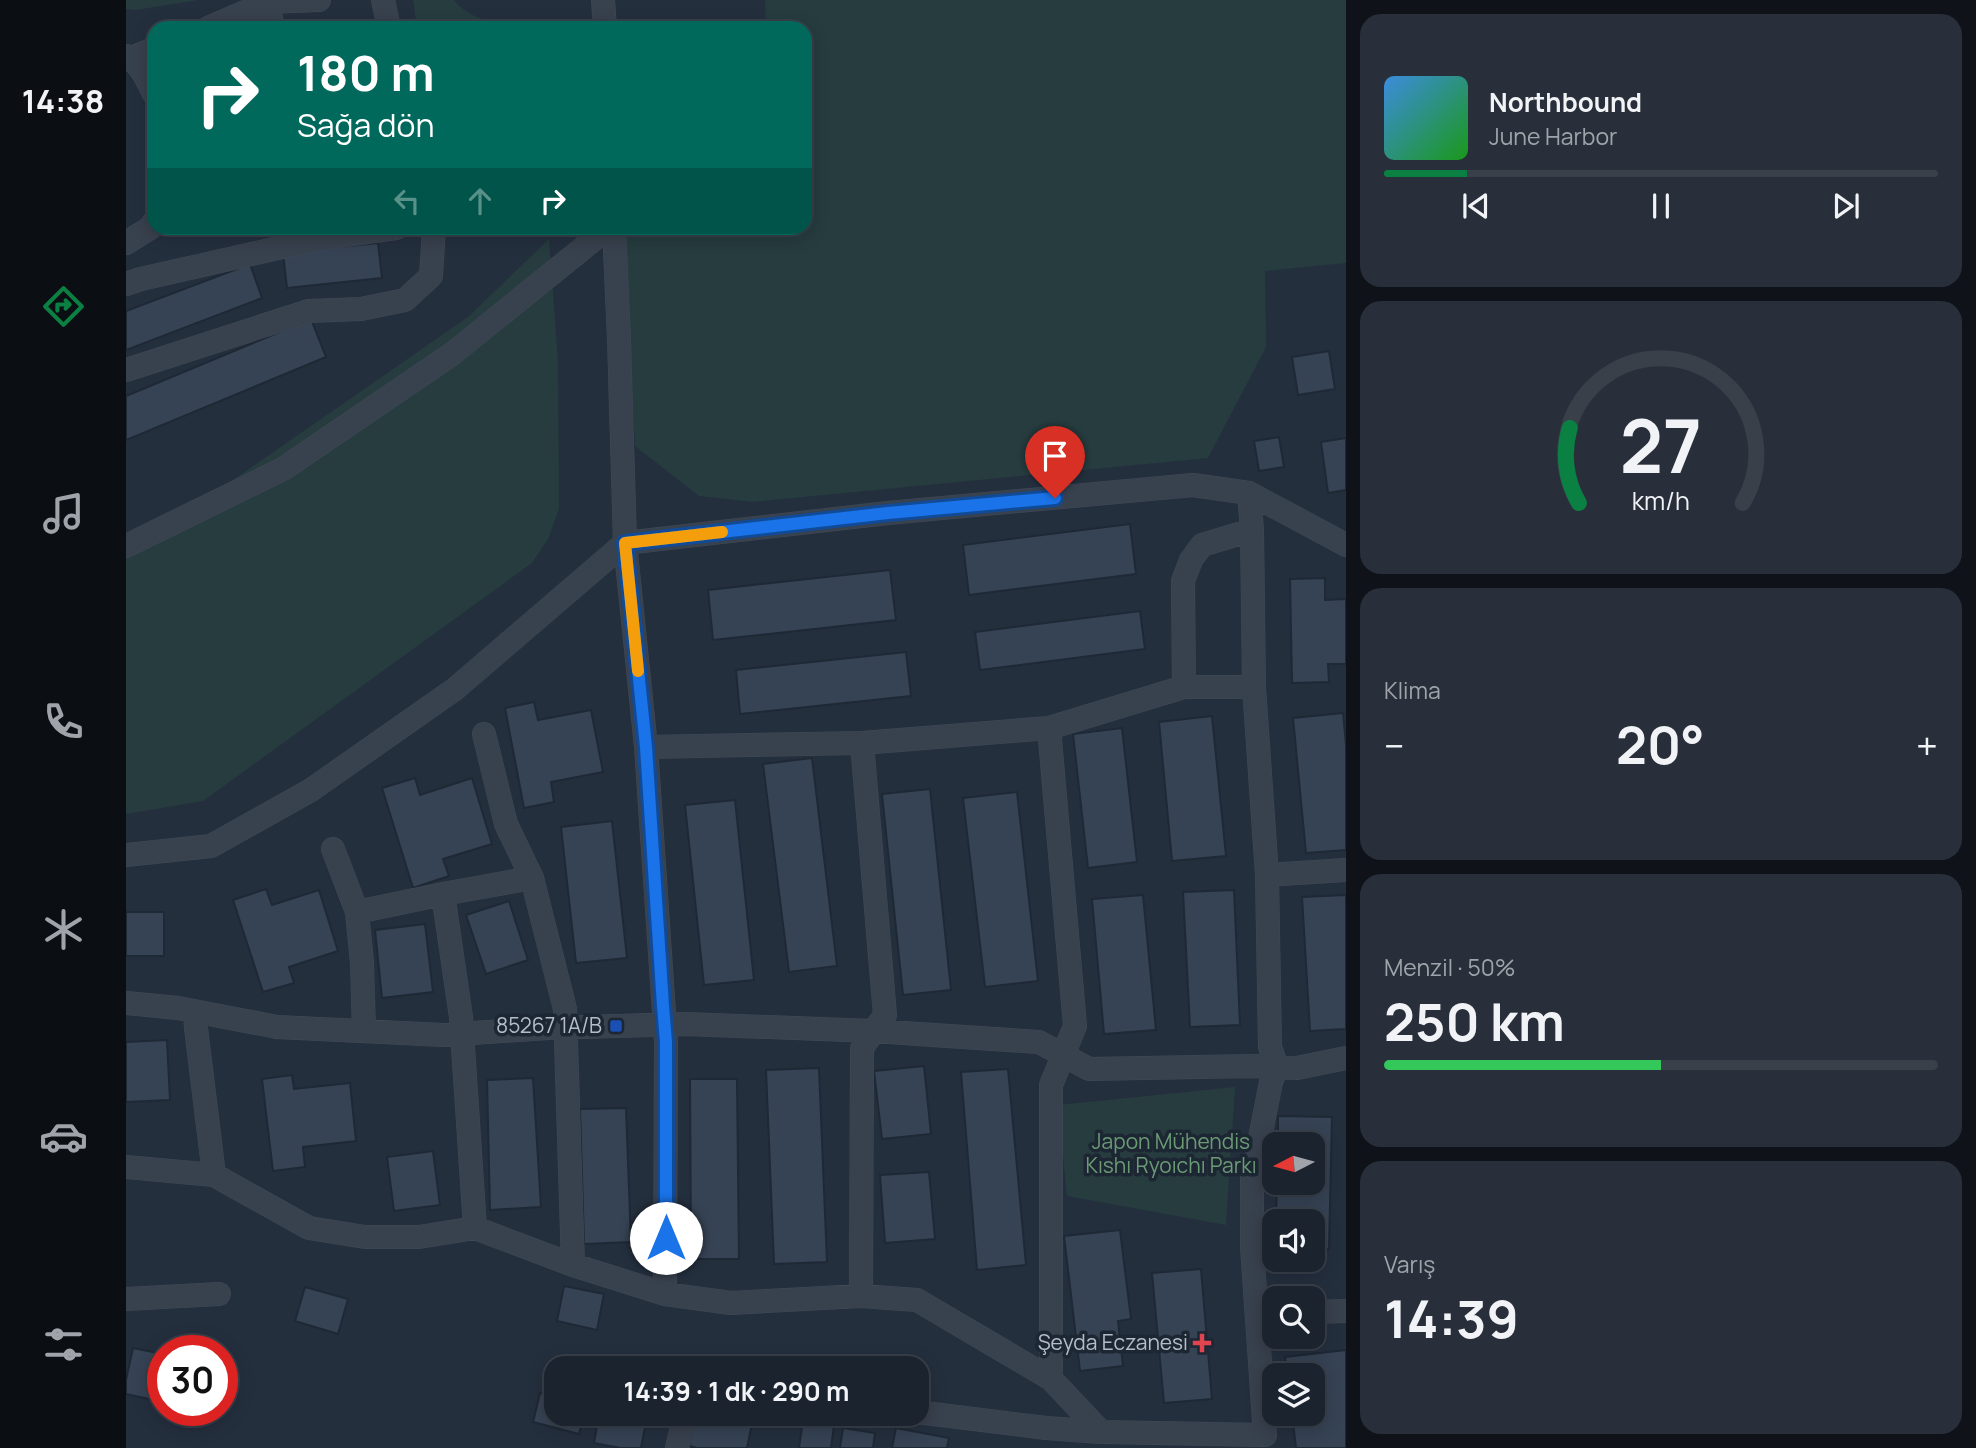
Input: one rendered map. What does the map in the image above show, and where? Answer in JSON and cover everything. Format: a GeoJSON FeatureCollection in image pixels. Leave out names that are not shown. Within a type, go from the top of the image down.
{"type":"FeatureCollection","features":[{"type":"Feature","properties":{"kind":"street"},"geometry":{"type":"LineString","coordinates":[[224,21],[268,2],[319,0]]}},
{"type":"Feature","properties":{"kind":"street"},"geometry":{"type":"LineString","coordinates":[[383,0],[388,21]]}},
{"type":"Feature","properties":{"kind":"street"},"geometry":{"type":"LineString","coordinates":[[603,0],[604,21]]}},
{"type":"Feature","properties":{"kind":"street"},"geometry":{"type":"LineString","coordinates":[[268,2],[272,21]]}},
{"type":"Feature","properties":{"kind":"street"},"geometry":{"type":"LineString","coordinates":[[147,51],[128,57],[143,71],[147,79]]}},
{"type":"Feature","properties":{"kind":"street"},"geometry":{"type":"LineString","coordinates":[[126,243],[147,230]]}},
{"type":"Feature","properties":{"kind":"street"},"geometry":{"type":"LineString","coordinates":[[126,284],[309,235]]}},
{"type":"Feature","properties":{"kind":"street"},"geometry":{"type":"LineString","coordinates":[[126,370],[309,311],[361,309],[405,300],[431,276],[434,235]]}},
{"type":"Feature","properties":{"kind":"street"},"geometry":{"type":"LineString","coordinates":[[126,546],[283,469],[452,354],[599,235]]}},
{"type":"Feature","properties":{"kind":"street"},"geometry":{"type":"LineString","coordinates":[[614,235],[625,543],[646,747],[664,1024],[666,1294]]}},
{"type":"Feature","properties":{"kind":"street"},"geometry":{"type":"LineString","coordinates":[[126,855],[211,846],[311,790],[455,689],[625,543],[888,513],[1193,485],[1249,493],[1346,545]]}},
{"type":"Feature","properties":{"kind":"street"},"geometry":{"type":"LineString","coordinates":[[1249,493],[1254,687],[1267,875],[1270,1047],[1276,1067],[1252,1178],[1252,1247],[1262,1299]]}},
{"type":"Feature","properties":{"kind":"street"},"geometry":{"type":"LineString","coordinates":[[1184,687],[1183,581],[1191,560],[1202,545],[1252,530]]}},
{"type":"Feature","properties":{"kind":"street"},"geometry":{"type":"LineString","coordinates":[[646,747],[863,743],[1049,728],[1184,687],[1254,687]]}},
{"type":"Feature","properties":{"kind":"street"},"geometry":{"type":"LineString","coordinates":[[1049,728],[1076,1026],[1051,1085],[1051,1380]]}},
{"type":"Feature","properties":{"kind":"street"},"geometry":{"type":"LineString","coordinates":[[484,734],[506,824],[532,878],[565,1009],[573,1265]]}},
{"type":"Feature","properties":{"kind":"street"},"geometry":{"type":"LineString","coordinates":[[861,1296],[862,1048],[885,1015],[863,743]]}},
{"type":"Feature","properties":{"kind":"street"},"geometry":{"type":"LineString","coordinates":[[333,849],[356,912],[362,964],[364,1031]]}},
{"type":"Feature","properties":{"kind":"street"},"geometry":{"type":"LineString","coordinates":[[1267,875],[1346,870]]}},
{"type":"Feature","properties":{"kind":"street"},"geometry":{"type":"LineString","coordinates":[[356,912],[532,878]]}},
{"type":"Feature","properties":{"kind":"street"},"geometry":{"type":"LineString","coordinates":[[443,894],[461,1017],[475,1228]]}},
{"type":"Feature","properties":{"kind":"street"},"geometry":{"type":"LineString","coordinates":[[126,1003],[178,1008],[277,1027],[444,1035],[664,1024],[873,1031],[1039,1042],[1089,1069],[1253,1066],[1297,1068],[1346,1058]]}},
{"type":"Feature","properties":{"kind":"street"},"geometry":{"type":"LineString","coordinates":[[195,1011],[214,1175]]}},
{"type":"Feature","properties":{"kind":"street"},"geometry":{"type":"LineString","coordinates":[[126,1167],[214,1175],[309,1228],[365,1237],[419,1237],[475,1228],[573,1265],[666,1294],[731,1303],[861,1296],[917,1300],[1051,1380],[1101,1432]]}},
{"type":"Feature","properties":{"kind":"street"},"geometry":{"type":"LineString","coordinates":[[126,1299],[219,1294]]}},
{"type":"Feature","properties":{"kind":"street"},"geometry":{"type":"LineString","coordinates":[[1325,1312],[1346,1311]]}},
{"type":"Feature","properties":{"kind":"street"},"geometry":{"type":"LineString","coordinates":[[929,1413],[1101,1432],[1265,1435],[1265,1349]]}},
{"type":"Feature","properties":{"kind":"street"},"geometry":{"type":"LineString","coordinates":[[677,1448],[682,1426]]}},
{"type":"Feature","properties":{"kind":"green space"},"geometry":{"type":"Polygon","coordinates":[[[126,0],[198,0],[136,10],[126,9],[126,0]]]}},
{"type":"Feature","properties":{"kind":"green space"},"geometry":{"type":"Polygon","coordinates":[[[413,0],[454,0],[467,12],[489,21],[416,21],[413,0]]]}},
{"type":"Feature","properties":{"kind":"green space"},"geometry":{"type":"Polygon","coordinates":[[[765,0],[1346,0],[1346,263],[1265,271],[1266,347],[1208,458],[752,502],[699,496],[635,446],[624,235],[812,235],[812,21],[766,21],[765,0]]]}},
{"type":"Feature","properties":{"kind":"green space"},"geometry":{"type":"Polygon","coordinates":[[[549,239],[558,361],[559,509],[548,539],[532,563],[203,801],[126,814],[126,535],[210,496],[468,317],[549,239]]]}},
{"type":"Feature","properties":{"kind":"green space","name":"Japon Mühendis Kıshı Ryoıchı Parkı"},"geometry":{"type":"Polygon","coordinates":[[[1235,1087],[1226,1225],[1067,1196],[1058,1105],[1235,1087]]]}},
{"type":"Feature","properties":{"kind":"building"},"geometry":{"type":"Polygon","coordinates":[[[378,243],[382,278],[287,288],[283,253],[378,243]]]}},
{"type":"Feature","properties":{"kind":"building"},"geometry":{"type":"Polygon","coordinates":[[[250,264],[262,298],[126,350],[126,311],[250,264]]]}},
{"type":"Feature","properties":{"kind":"building"},"geometry":{"type":"Polygon","coordinates":[[[311,319],[326,357],[126,440],[126,396],[311,319]]]}},
{"type":"Feature","properties":{"kind":"building"},"geometry":{"type":"Polygon","coordinates":[[[1329,351],[1335,389],[1298,395],[1292,357],[1329,351]]]}},
{"type":"Feature","properties":{"kind":"building"},"geometry":{"type":"Polygon","coordinates":[[[1279,437],[1284,467],[1259,471],[1254,441],[1279,437]]]}},
{"type":"Feature","properties":{"kind":"building"},"geometry":{"type":"Polygon","coordinates":[[[1346,438],[1346,490],[1328,493],[1321,442],[1346,438]]]}},
{"type":"Feature","properties":{"kind":"building"},"geometry":{"type":"Polygon","coordinates":[[[1130,524],[1136,574],[969,595],[963,545],[1130,524]]]}},
{"type":"Feature","properties":{"kind":"building"},"geometry":{"type":"Polygon","coordinates":[[[890,570],[896,620],[713,640],[708,590],[890,570]]]}},
{"type":"Feature","properties":{"kind":"building"},"geometry":{"type":"Polygon","coordinates":[[[1325,578],[1325,600],[1346,599],[1346,664],[1328,664],[1329,682],[1292,683],[1290,579],[1325,578]]]}},
{"type":"Feature","properties":{"kind":"building"},"geometry":{"type":"Polygon","coordinates":[[[1140,611],[1145,649],[980,670],[975,632],[1140,611]]]}},
{"type":"Feature","properties":{"kind":"building"},"geometry":{"type":"Polygon","coordinates":[[[906,652],[911,696],[740,714],[736,670],[906,652]]]}},
{"type":"Feature","properties":{"kind":"building"},"geometry":{"type":"Polygon","coordinates":[[[534,702],[538,720],[591,710],[603,772],[551,782],[554,802],[524,808],[505,708],[534,702]]]}},
{"type":"Feature","properties":{"kind":"building"},"geometry":{"type":"Polygon","coordinates":[[[1343,713],[1346,745],[1346,850],[1306,853],[1293,718],[1343,713]]]}},
{"type":"Feature","properties":{"kind":"building"},"geometry":{"type":"Polygon","coordinates":[[[1212,716],[1226,856],[1172,861],[1159,722],[1212,716]]]}},
{"type":"Feature","properties":{"kind":"building"},"geometry":{"type":"Polygon","coordinates":[[[1122,728],[1137,862],[1088,868],[1073,734],[1122,728]]]}},
{"type":"Feature","properties":{"kind":"building"},"geometry":{"type":"Polygon","coordinates":[[[812,758],[837,966],[789,972],[763,764],[812,758]]]}},
{"type":"Feature","properties":{"kind":"building"},"geometry":{"type":"Polygon","coordinates":[[[415,778],[420,795],[472,778],[492,844],[443,859],[449,876],[413,888],[382,788],[415,778]]]}},
{"type":"Feature","properties":{"kind":"building"},"geometry":{"type":"Polygon","coordinates":[[[930,789],[951,990],[903,995],[882,794],[930,789]]]}},
{"type":"Feature","properties":{"kind":"building"},"geometry":{"type":"Polygon","coordinates":[[[1017,792],[1038,981],[985,987],[963,798],[1017,792]]]}},
{"type":"Feature","properties":{"kind":"building"},"geometry":{"type":"Polygon","coordinates":[[[735,800],[754,980],[704,985],[685,805],[735,800]]]}},
{"type":"Feature","properties":{"kind":"building"},"geometry":{"type":"Polygon","coordinates":[[[612,821],[627,958],[576,963],[561,827],[612,821]]]}},
{"type":"Feature","properties":{"kind":"building"},"geometry":{"type":"Polygon","coordinates":[[[266,889],[272,905],[319,890],[338,951],[289,967],[294,983],[263,992],[233,900],[266,889]]]}},
{"type":"Feature","properties":{"kind":"building"},"geometry":{"type":"Polygon","coordinates":[[[1234,890],[1240,1025],[1190,1027],[1183,892],[1234,890]]]}},
{"type":"Feature","properties":{"kind":"building"},"geometry":{"type":"Polygon","coordinates":[[[1143,895],[1156,1030],[1104,1034],[1092,899],[1143,895]]]}},
{"type":"Feature","properties":{"kind":"building"},"geometry":{"type":"Polygon","coordinates":[[[1346,895],[1346,1029],[1310,1031],[1302,897],[1346,895]]]}},
{"type":"Feature","properties":{"kind":"building"},"geometry":{"type":"Polygon","coordinates":[[[509,901],[528,960],[486,974],[466,915],[509,901]]]}},
{"type":"Feature","properties":{"kind":"building"},"geometry":{"type":"Polygon","coordinates":[[[126,912],[164,912],[164,956],[126,956],[126,912]]]}},
{"type":"Feature","properties":{"kind":"building"},"geometry":{"type":"Polygon","coordinates":[[[425,924],[433,992],[382,998],[375,930],[425,924]]]}},
{"type":"Feature","properties":{"kind":"building"},"geometry":{"type":"Polygon","coordinates":[[[167,1040],[170,1100],[126,1102],[126,1042],[167,1040]]]}},
{"type":"Feature","properties":{"kind":"building"},"geometry":{"type":"Polygon","coordinates":[[[924,1066],[931,1134],[882,1139],[874,1071],[924,1066]]]}},
{"type":"Feature","properties":{"kind":"building"},"geometry":{"type":"Polygon","coordinates":[[[819,1068],[827,1262],[774,1264],[766,1070],[819,1068]]]}},
{"type":"Feature","properties":{"kind":"building"},"geometry":{"type":"Polygon","coordinates":[[[1008,1069],[1026,1265],[977,1270],[961,1072],[1008,1069]]]}},
{"type":"Feature","properties":{"kind":"building"},"geometry":{"type":"Polygon","coordinates":[[[292,1075],[294,1089],[350,1083],[356,1141],[303,1147],[305,1167],[273,1171],[262,1079],[292,1075]]]}},
{"type":"Feature","properties":{"kind":"building"},"geometry":{"type":"Polygon","coordinates":[[[533,1078],[541,1207],[490,1210],[487,1080],[533,1078]]]}},
{"type":"Feature","properties":{"kind":"building"},"geometry":{"type":"Polygon","coordinates":[[[690,1079],[737,1079],[739,1259],[691,1259],[690,1079]]]}},
{"type":"Feature","properties":{"kind":"building"},"geometry":{"type":"Polygon","coordinates":[[[626,1108],[631,1242],[584,1244],[580,1109],[626,1108]]]}},
{"type":"Feature","properties":{"kind":"building"},"geometry":{"type":"Polygon","coordinates":[[[1278,1116],[1332,1117],[1329,1249],[1325,1249],[1325,1209],[1276,1209],[1277,1195],[1325,1195],[1325,1132],[1278,1132],[1278,1116]]]}},
{"type":"Feature","properties":{"kind":"building"},"geometry":{"type":"Polygon","coordinates":[[[433,1151],[440,1205],[394,1211],[387,1157],[433,1151]]]}},
{"type":"Feature","properties":{"kind":"building"},"geometry":{"type":"Polygon","coordinates":[[[929,1172],[935,1239],[885,1243],[880,1175],[929,1172]]]}},
{"type":"Feature","properties":{"kind":"building"},"geometry":{"type":"Polygon","coordinates":[[[1120,1230],[1131,1319],[1118,1321],[1123,1366],[1080,1371],[1064,1236],[1120,1230]]]}},
{"type":"Feature","properties":{"kind":"building"},"geometry":{"type":"Polygon","coordinates":[[[1201,1269],[1212,1399],[1164,1403],[1152,1273],[1201,1269]]]}},
{"type":"Feature","properties":{"kind":"building"},"geometry":{"type":"Polygon","coordinates":[[[564,1286],[604,1294],[597,1330],[557,1321],[564,1286]]]}},
{"type":"Feature","properties":{"kind":"building"},"geometry":{"type":"Polygon","coordinates":[[[305,1287],[348,1299],[338,1334],[295,1321],[305,1287]]]}},
{"type":"Feature","properties":{"kind":"building"},"geometry":{"type":"Polygon","coordinates":[[[133,1348],[147,1351],[147,1399],[126,1394],[126,1380],[133,1348]]]}},
{"type":"Feature","properties":{"kind":"building"},"geometry":{"type":"Polygon","coordinates":[[[1346,1350],[1346,1448],[1296,1448],[1293,1426],[1325,1426],[1325,1363],[1286,1363],[1285,1357],[1346,1350]]]}},
{"type":"Feature","properties":{"kind":"building"},"geometry":{"type":"Polygon","coordinates":[[[540,1393],[544,1394],[544,1425],[533,1422],[540,1393]]]}},
{"type":"Feature","properties":{"kind":"building"},"geometry":{"type":"Polygon","coordinates":[[[548,1426],[581,1426],[579,1434],[548,1426]]]}},
{"type":"Feature","properties":{"kind":"building"},"geometry":{"type":"Polygon","coordinates":[[[597,1426],[645,1426],[641,1448],[620,1448],[594,1443],[597,1426]]]}},
{"type":"Feature","properties":{"kind":"building"},"geometry":{"type":"Polygon","coordinates":[[[693,1426],[752,1426],[747,1448],[689,1446],[693,1426]]]}},
{"type":"Feature","properties":{"kind":"building"},"geometry":{"type":"Polygon","coordinates":[[[802,1426],[834,1426],[831,1448],[799,1448],[802,1426]]]}},
{"type":"Feature","properties":{"kind":"building"},"geometry":{"type":"Polygon","coordinates":[[[843,1428],[875,1433],[873,1448],[840,1448],[843,1428]]]}},
{"type":"Feature","properties":{"kind":"building"},"geometry":{"type":"Polygon","coordinates":[[[896,1428],[949,1438],[947,1448],[892,1448],[896,1428]]]}},
{"type":"Feature","properties":{"kind":"slow traffic"},"geometry":{"type":"LineString","coordinates":[[638,671],[625,543],[722,532]]}},
{"type":"Feature","properties":{"kind":"place","name":"85267 1A/B"},"geometry":{"type":"Point","coordinates":[616,1026]}},
{"type":"Feature","properties":{"kind":"place","name":"Şeyda Eczanesi"},"geometry":{"type":"Point","coordinates":[1202,1343]}},
{"type":"Feature","properties":{"kind":"route"},"geometry":{"type":"LineString","coordinates":[[666,1238],[666,1042],[646,747],[625,543],[888,513],[1055,498]]}}]}
